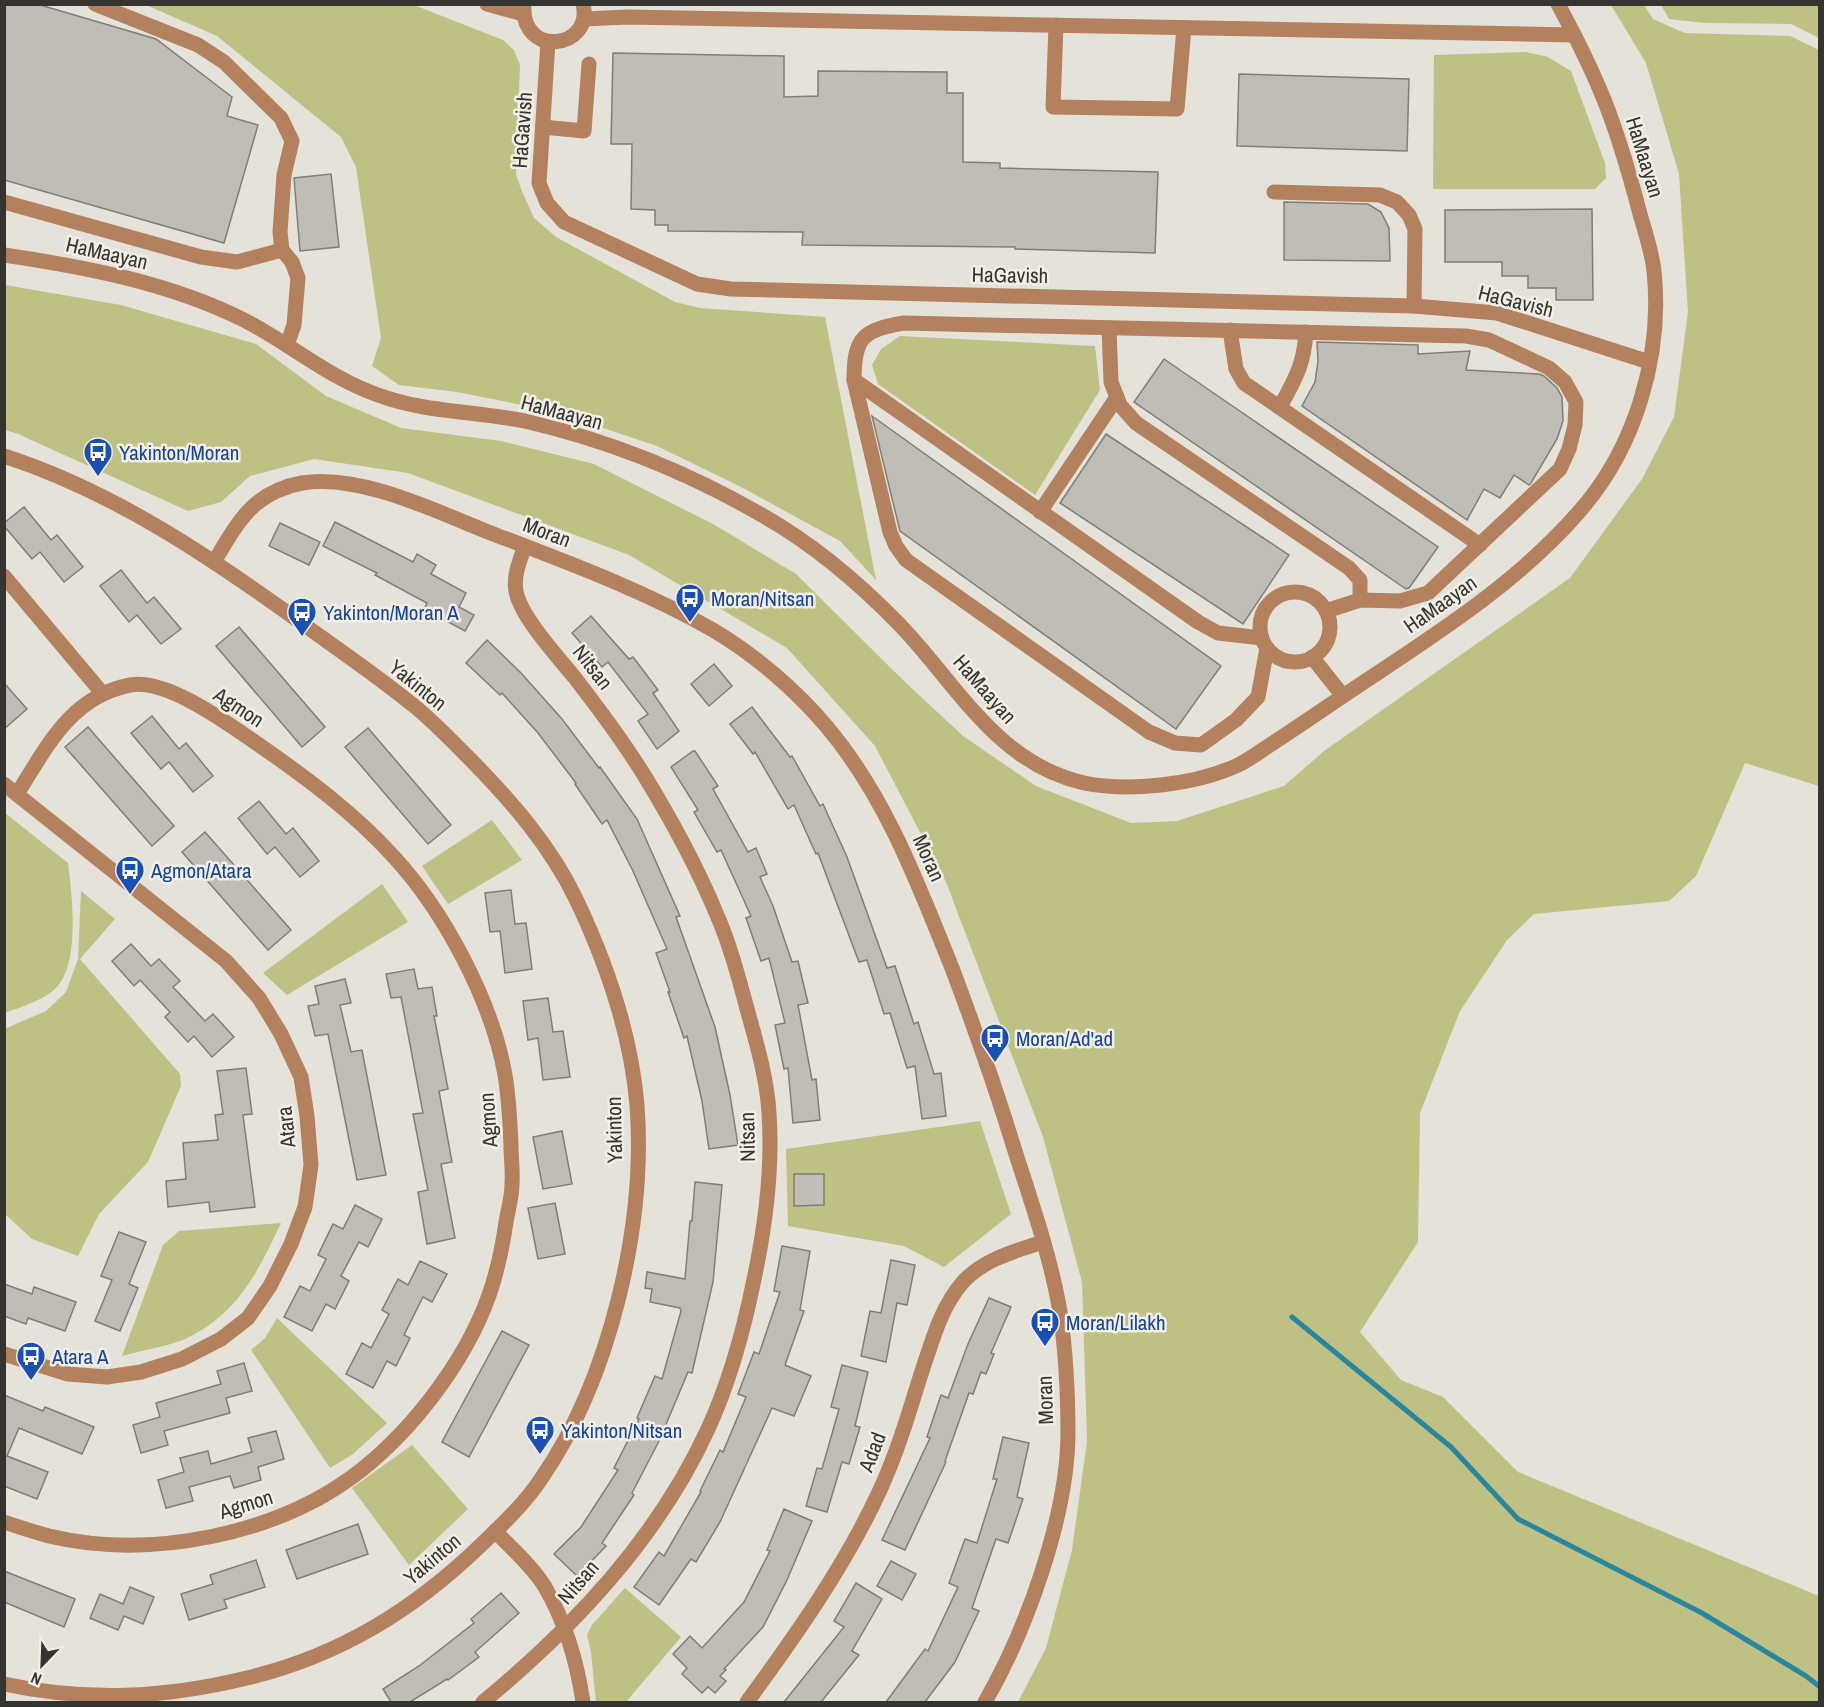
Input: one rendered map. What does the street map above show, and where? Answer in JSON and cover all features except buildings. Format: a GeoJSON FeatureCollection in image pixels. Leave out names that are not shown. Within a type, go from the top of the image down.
{"type":"FeatureCollection","features":[{"type":"Feature","properties":{"kind":"street"},"geometry":{"type":"LineString","coordinates":[[95,4],[198,45],[224,62],[281,118],[292,141],[284,175],[280,232],[282,250],[292,262],[298,278],[294,324],[287,345]]}},
{"type":"Feature","properties":{"kind":"street"},"geometry":{"type":"LineString","coordinates":[[487,4],[523,9],[525,24],[531,32],[539,39],[548,42],[567,40],[574,34],[583,12],[627,17],[1574,35]]}},
{"type":"Feature","properties":{"kind":"street","name":"HaMaayan"},"geometry":{"type":"LineString","coordinates":[[4,255],[63,264],[188,295],[244,320],[345,381],[382,397],[426,407],[530,423],[582,437],[638,456],[762,515],[817,551],[863,587],[934,662],[978,718],[1006,746],[1040,766],[1081,782],[1118,787],[1156,785],[1195,779],[1236,766],[1462,617],[1509,580],[1581,511],[1604,479],[1626,440],[1638,407],[1657,315],[1654,264],[1628,167],[1601,92],[1558,4]]}},
{"type":"Feature","properties":{"kind":"street"},"geometry":{"type":"LineString","coordinates":[[1056,25],[1053,107],[1178,109],[1185,28]]}},
{"type":"Feature","properties":{"kind":"street","name":"HaGavish"},"geometry":{"type":"LineString","coordinates":[[548,42],[539,183],[548,203],[564,222],[697,285],[730,289],[1414,306],[1497,313],[1649,362]]}},
{"type":"Feature","properties":{"kind":"street"},"geometry":{"type":"LineString","coordinates":[[543,128],[584,131],[589,64]]}},
{"type":"Feature","properties":{"kind":"street"},"geometry":{"type":"LineString","coordinates":[[1274,192],[1380,195],[1397,202],[1409,215],[1415,230],[1414,306]]}},
{"type":"Feature","properties":{"kind":"street"},"geometry":{"type":"LineString","coordinates":[[4,202],[201,257],[237,262],[282,250]]}},
{"type":"Feature","properties":{"kind":"street"},"geometry":{"type":"LineString","coordinates":[[1265,643],[1258,697],[1236,720],[1201,745],[1175,743],[1149,732],[906,560],[890,532],[854,381],[854,358],[863,337],[879,327],[904,323],[1466,336],[1489,340],[1549,368],[1565,382],[1576,402],[1569,449],[1560,470],[1428,592],[1400,601],[1360,600],[1326,611]]}},
{"type":"Feature","properties":{"kind":"street"},"geometry":{"type":"LineString","coordinates":[[1108,328],[1111,382],[1120,405],[1136,423],[1349,568],[1360,580],[1360,600]]}},
{"type":"Feature","properties":{"kind":"street"},"geometry":{"type":"LineString","coordinates":[[1230,330],[1236,369],[1244,383],[1480,545]]}},
{"type":"Feature","properties":{"kind":"street"},"geometry":{"type":"LineString","coordinates":[[1280,407],[1297,377],[1304,356],[1306,332]]}},
{"type":"Feature","properties":{"kind":"street"},"geometry":{"type":"LineString","coordinates":[[854,381],[1198,622],[1218,633],[1265,643]]}},
{"type":"Feature","properties":{"kind":"street"},"geometry":{"type":"LineString","coordinates":[[1040,512],[1117,397]]}},
{"type":"Feature","properties":{"kind":"street","name":"Yakinton"},"geometry":{"type":"LineString","coordinates":[[4,456],[74,484],[125,510],[236,575],[415,707],[489,779],[520,813],[554,860],[579,906],[614,995],[628,1052],[637,1103],[634,1211],[626,1263],[596,1371],[572,1429],[540,1482],[456,1569],[410,1605],[366,1633],[320,1655],[271,1672],[211,1687],[148,1695],[43,1692],[4,1683]]}},
{"type":"Feature","properties":{"kind":"street","name":"Moran"},"geometry":{"type":"LineString","coordinates":[[214,562],[240,521],[256,502],[273,492],[301,483],[332,481],[396,496],[651,598],[715,632],[754,658],[793,692],[827,727],[881,806],[912,866],[982,1045],[1043,1242],[1060,1312],[1066,1374],[1068,1439],[1061,1495],[1044,1565],[1027,1612],[986,1702]]}},
{"type":"Feature","properties":{"kind":"street","name":"Nitsan"},"geometry":{"type":"LineString","coordinates":[[483,1702],[566,1629],[642,1540],[677,1487],[708,1430],[728,1380],[745,1320],[759,1256],[769,1176],[769,1112],[760,1054],[718,917],[686,849],[644,774],[599,710],[523,613],[516,591],[515,577],[525,546]]}},
{"type":"Feature","properties":{"kind":"street"},"geometry":{"type":"LineString","coordinates":[[4,576],[103,694]]}},
{"type":"Feature","properties":{"kind":"street"},"geometry":{"type":"LineString","coordinates":[[1287,593],[1298,593],[1319,602],[1326,611],[1330,622],[1330,633],[1326,645],[1318,654],[1298,662],[1286,661],[1275,656],[1265,643],[1260,627],[1262,616],[1276,598],[1287,593]]}},
{"type":"Feature","properties":{"kind":"street"},"geometry":{"type":"LineString","coordinates":[[1312,657],[1343,696]]}},
{"type":"Feature","properties":{"kind":"street","name":"Agmon"},"geometry":{"type":"LineString","coordinates":[[4,1522],[52,1537],[106,1544],[152,1544],[207,1537],[261,1524],[302,1508],[344,1484],[379,1456],[449,1374],[474,1329],[492,1286],[504,1235],[512,1184],[510,1123],[505,1073],[488,1014],[462,957],[433,908],[394,857],[348,811],[290,766],[205,708],[164,690],[136,684],[90,699],[65,722],[11,789]]}},
{"type":"Feature","properties":{"kind":"street","name":"Atara"},"geometry":{"type":"LineString","coordinates":[[4,1353],[68,1374],[107,1377],[141,1372],[182,1359],[221,1339],[248,1318],[270,1286],[291,1244],[305,1207],[311,1165],[301,1077],[281,1034],[259,998],[226,961],[11,789]]}},
{"type":"Feature","properties":{"kind":"street","name":"Adad"},"geometry":{"type":"LineString","coordinates":[[747,1702],[802,1626],[847,1553],[880,1489],[906,1422],[937,1326],[948,1301],[963,1281],[981,1267],[1005,1255],[1043,1242]]}},
{"type":"Feature","properties":{"kind":"street"},"geometry":{"type":"LineString","coordinates":[[495,1531],[544,1586],[566,1629],[579,1673],[583,1702]]}},
{"type":"Feature","properties":{"kind":"green space"},"geometry":{"type":"Polygon","coordinates":[[[146,5],[414,5],[503,40],[514,50],[520,65],[516,174],[534,218],[556,237],[675,302],[700,308],[825,317],[876,580],[840,541],[741,487],[657,446],[552,411],[457,392],[399,385],[372,366],[381,338],[356,167],[341,137],[217,36],[146,5]]]}},
{"type":"Feature","properties":{"kind":"green space"},"geometry":{"type":"Polygon","coordinates":[[[1611,5],[1644,5],[1653,19],[1685,33],[1790,36],[1819,50],[1819,786],[1745,763],[1696,876],[1669,901],[1534,914],[1507,940],[1460,1011],[1420,1113],[1418,1242],[1360,1332],[1401,1380],[1443,1397],[1518,1472],[1819,1596],[1819,1702],[1018,1702],[1046,1648],[1072,1550],[1087,1441],[1082,1282],[1043,1137],[946,882],[875,746],[787,648],[629,555],[408,473],[314,459],[250,476],[221,502],[188,511],[5,430],[5,285],[121,305],[256,344],[326,396],[401,428],[501,441],[594,464],[715,525],[796,574],[963,736],[1036,786],[1131,823],[1177,821],[1284,786],[1324,751],[1570,578],[1642,479],[1674,417],[1688,312],[1679,174],[1646,63],[1611,5]]]}},
{"type":"Feature","properties":{"kind":"green space"},"geometry":{"type":"Polygon","coordinates":[[[1661,5],[1819,5],[1819,38],[1791,24],[1704,23],[1669,19],[1661,5]]]}},
{"type":"Feature","properties":{"kind":"green space"},"geometry":{"type":"Polygon","coordinates":[[[1526,52],[1548,57],[1571,71],[1605,163],[1606,178],[1595,189],[1433,189],[1434,55],[1526,52]]]}},
{"type":"Feature","properties":{"kind":"green space"},"geometry":{"type":"Polygon","coordinates":[[[900,336],[1095,346],[1100,390],[1035,495],[878,384],[872,365],[881,349],[900,336]]]}},
{"type":"Feature","properties":{"kind":"green space"},"geometry":{"type":"Polygon","coordinates":[[[5,813],[68,863],[73,929],[69,964],[55,989],[37,1000],[5,1013],[5,813]]]}},
{"type":"Feature","properties":{"kind":"green space"},"geometry":{"type":"Polygon","coordinates":[[[492,820],[522,860],[448,904],[422,866],[492,820]]]}},
{"type":"Feature","properties":{"kind":"green space"},"geometry":{"type":"Polygon","coordinates":[[[382,884],[408,922],[287,995],[263,973],[382,884]]]}},
{"type":"Feature","properties":{"kind":"green space"},"geometry":{"type":"Polygon","coordinates":[[[81,891],[115,919],[80,959],[180,1074],[181,1086],[148,1162],[99,1214],[78,1256],[32,1239],[5,1214],[4,1029],[46,1011],[66,992],[78,959],[81,891]]]}},
{"type":"Feature","properties":{"kind":"green space"},"geometry":{"type":"Polygon","coordinates":[[[980,1121],[1011,1214],[944,1267],[904,1246],[788,1226],[786,1149],[980,1121]]]}},
{"type":"Feature","properties":{"kind":"green space"},"geometry":{"type":"Polygon","coordinates":[[[281,1223],[254,1275],[232,1305],[219,1318],[185,1339],[122,1356],[163,1245],[179,1231],[281,1223]]]}},
{"type":"Feature","properties":{"kind":"green space"},"geometry":{"type":"Polygon","coordinates":[[[277,1318],[387,1423],[353,1454],[330,1468],[251,1350],[265,1338],[277,1318]]]}},
{"type":"Feature","properties":{"kind":"green space"},"geometry":{"type":"Polygon","coordinates":[[[412,1445],[468,1509],[409,1565],[352,1488],[412,1445]]]}},
{"type":"Feature","properties":{"kind":"green space"},"geometry":{"type":"Polygon","coordinates":[[[625,1588],[681,1637],[626,1702],[596,1702],[587,1635],[592,1625],[625,1588]]]}},
{"type":"Feature","properties":{"kind":"waterway"},"geometry":{"type":"LineString","coordinates":[[1292,1317],[1451,1447],[1518,1519],[1702,1613],[1806,1676],[1820,1687]]}},
{"type":"Feature","properties":{"kind":"place","name":"Yakinton/Moran"},"geometry":{"type":"Point","coordinates":[98,478]}},
{"type":"Feature","properties":{"kind":"place","name":"Moran/Nitsan"},"geometry":{"type":"Point","coordinates":[690,624]}},
{"type":"Feature","properties":{"kind":"place","name":"Yakinton/Moran A"},"geometry":{"type":"Point","coordinates":[302,638]}},
{"type":"Feature","properties":{"kind":"place","name":"Agmon/Atara"},"geometry":{"type":"Point","coordinates":[130,896]}},
{"type":"Feature","properties":{"kind":"place","name":"Moran/Ad'ad"},"geometry":{"type":"Point","coordinates":[995,1064]}},
{"type":"Feature","properties":{"kind":"place","name":"Moran/Lilakh"},"geometry":{"type":"Point","coordinates":[1045,1348]}},
{"type":"Feature","properties":{"kind":"place","name":"Atara A"},"geometry":{"type":"Point","coordinates":[31,1382]}},
{"type":"Feature","properties":{"kind":"place","name":"Yakinton/Nitsan"},"geometry":{"type":"Point","coordinates":[540,1456]}}]}
